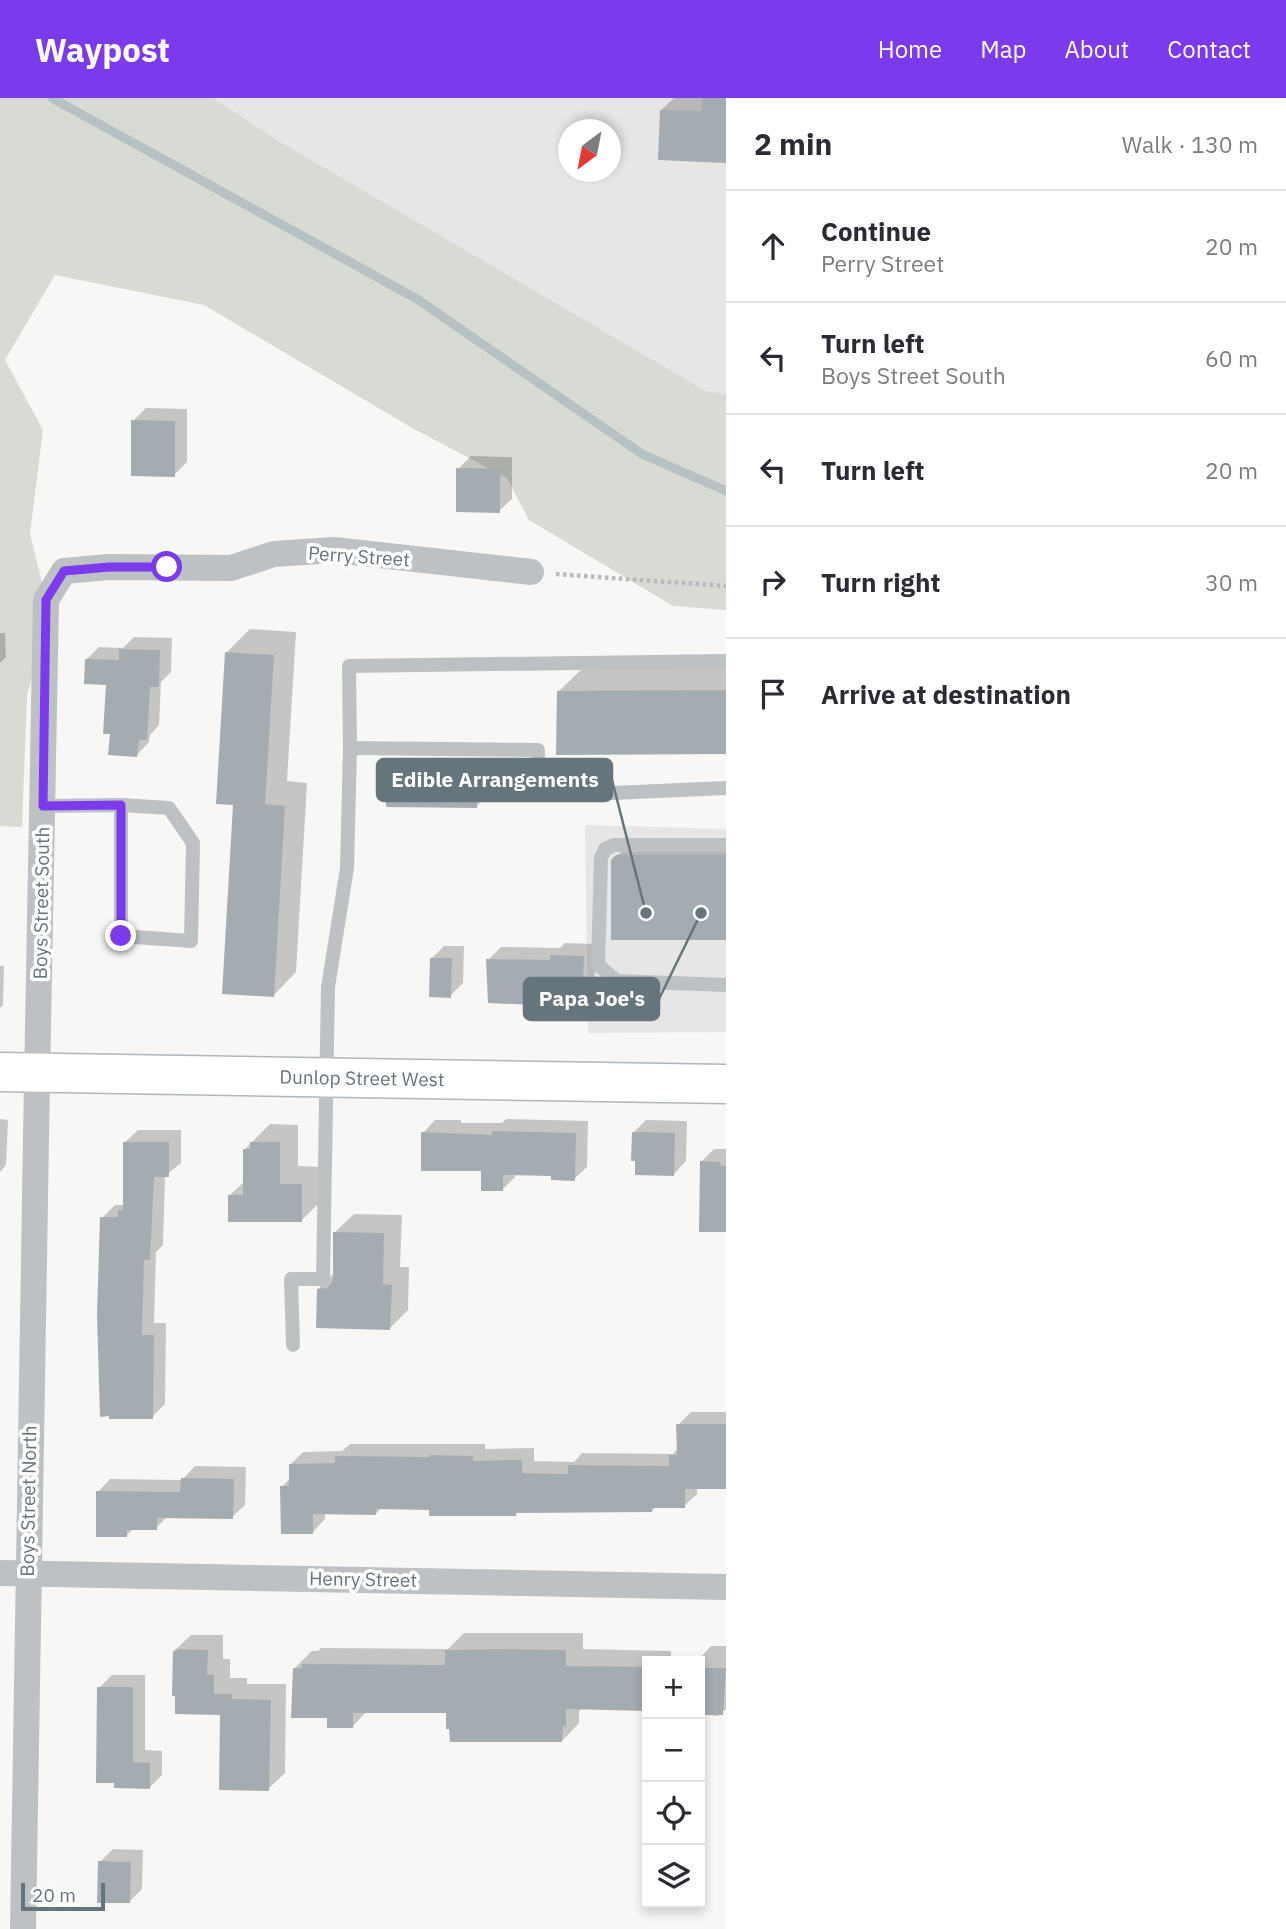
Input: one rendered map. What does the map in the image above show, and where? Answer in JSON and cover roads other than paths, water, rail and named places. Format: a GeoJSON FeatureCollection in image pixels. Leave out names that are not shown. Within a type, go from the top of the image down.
{"type":"FeatureCollection","features":[{"type":"Feature","properties":{"kind":"main road","name":"Dunlop Street West"},"geometry":{"type":"LineString","coordinates":[[0,1072],[726,1084]]}},
{"type":"Feature","properties":{"kind":"street","name":"Perry Street"},"geometry":{"type":"LineString","coordinates":[[64,571],[109,567],[231,568],[274,554],[334,550],[531,572]]}},
{"type":"Feature","properties":{"kind":"street","name":"Boys Street South"},"geometry":{"type":"LineString","coordinates":[[38,1072],[46,600],[64,571]]}},
{"type":"Feature","properties":{"kind":"street","name":"Boys Street North"},"geometry":{"type":"LineString","coordinates":[[23,1929],[27,1573],[38,1072]]}},
{"type":"Feature","properties":{"kind":"street","name":"Henry Street"},"geometry":{"type":"LineString","coordinates":[[0,1573],[726,1587]]}},
{"type":"Feature","properties":{"kind":"lane"},"geometry":{"type":"LineString","coordinates":[[293,1345],[291,1279],[323,1279],[328,987],[347,868],[349,666],[726,661]]}},
{"type":"Feature","properties":{"kind":"lane"},"geometry":{"type":"LineString","coordinates":[[350,748],[538,750],[537,793],[567,795],[726,788]]}},
{"type":"Feature","properties":{"kind":"lane"},"geometry":{"type":"LineString","coordinates":[[43,806],[121,805],[169,808],[193,843],[191,941],[121,936],[121,805]]}},
{"type":"Feature","properties":{"kind":"lane"},"geometry":{"type":"LineString","coordinates":[[726,845],[614,845],[605,849],[601,858],[598,965],[617,981],[726,985]]}},
{"type":"Feature","properties":{"kind":"waterway"},"geometry":{"type":"LineString","coordinates":[[52,98],[417,299],[642,454],[726,491]]}},
{"type":"Feature","properties":{"kind":"place","name":"Edible Arrangements"},"geometry":{"type":"Point","coordinates":[646,913]}},
{"type":"Feature","properties":{"kind":"place","name":"Papa Joe's"},"geometry":{"type":"Point","coordinates":[701,913]}}]}
